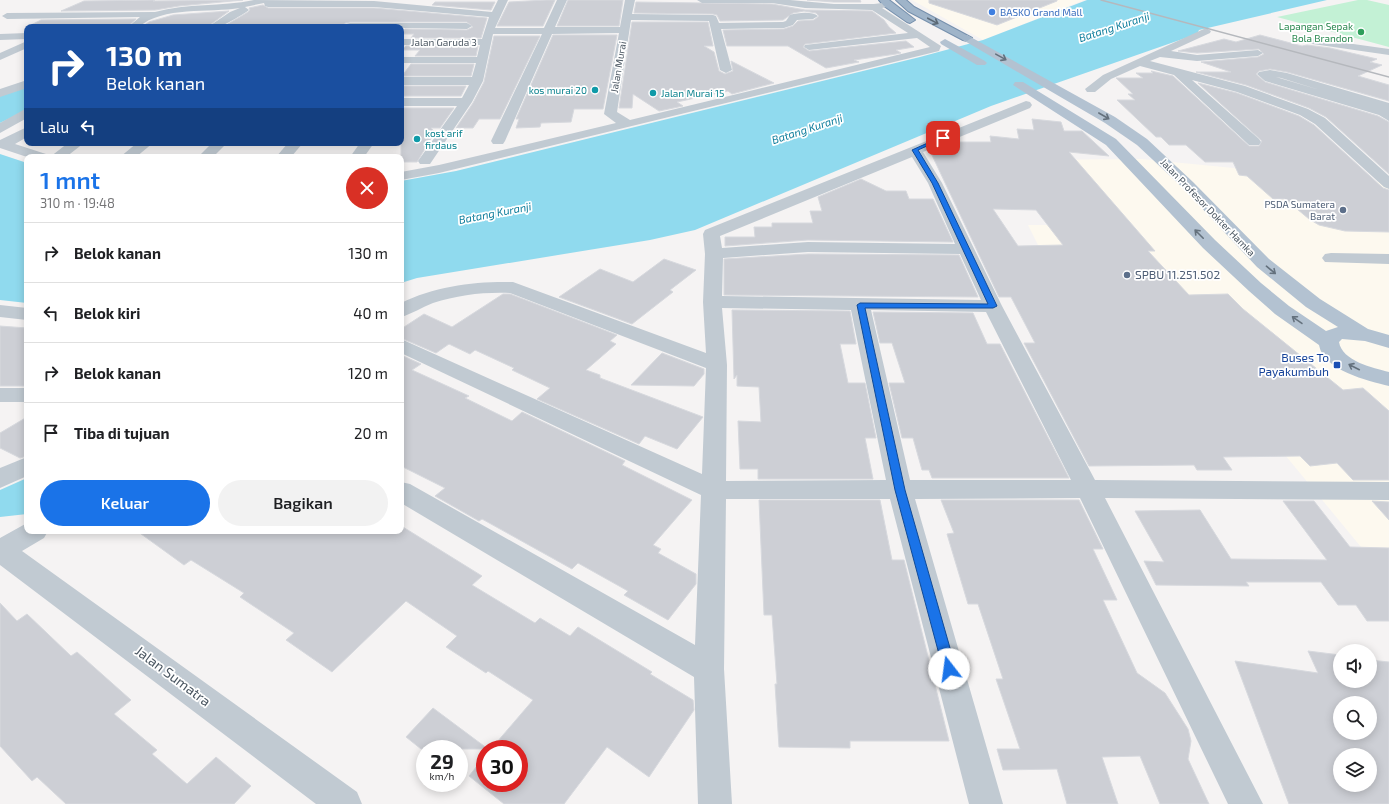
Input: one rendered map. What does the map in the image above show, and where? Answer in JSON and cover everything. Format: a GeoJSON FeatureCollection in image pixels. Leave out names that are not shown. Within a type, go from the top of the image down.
{"type":"FeatureCollection","features":[{"type":"Feature","properties":{"kind":"highway"},"geometry":{"type":"LineString","coordinates":[[901,0],[911,9],[967,38]]}},
{"type":"Feature","properties":{"kind":"highway"},"geometry":{"type":"LineString","coordinates":[[882,4],[945,42]]}},
{"type":"Feature","properties":{"kind":"main road","name":"Jalan Profesor Dokter Hamka"},"geometry":{"type":"LineString","coordinates":[[967,38],[1070,96],[1110,120],[1142,142],[1188,185],[1263,263],[1313,303],[1362,334]]}},
{"type":"Feature","properties":{"kind":"main road"},"geometry":{"type":"LineString","coordinates":[[945,42],[991,69]]}},
{"type":"Feature","properties":{"kind":"main road","name":"Jalan Profesor Dokter Hamka"},"geometry":{"type":"LineString","coordinates":[[1010,80],[1111,142],[1209,244],[1255,287],[1282,310],[1329,342]]}},
{"type":"Feature","properties":{"kind":"main road"},"geometry":{"type":"LineString","coordinates":[[1385,381],[1352,367],[1341,360],[1330,348],[1329,342],[1330,338],[1342,333],[1362,334],[1388,341]]}},
{"type":"Feature","properties":{"kind":"street"},"geometry":{"type":"LineString","coordinates":[[425,161],[466,102],[477,80],[482,60],[484,30],[503,0]]}},
{"type":"Feature","properties":{"kind":"street"},"geometry":{"type":"LineString","coordinates":[[498,141],[562,0]]}},
{"type":"Feature","properties":{"kind":"street","name":"Jalan Murai"},"geometry":{"type":"LineString","coordinates":[[610,114],[630,0]]}},
{"type":"Feature","properties":{"kind":"street"},"geometry":{"type":"LineString","coordinates":[[404,175],[439,169],[628,124],[935,49],[936,46],[934,43],[918,35],[882,4],[819,6],[780,1],[702,0]]}},
{"type":"Feature","properties":{"kind":"street"},"geometry":{"type":"LineString","coordinates":[[7,16],[159,14],[225,8],[271,1],[367,5],[495,14]]}},
{"type":"Feature","properties":{"kind":"street"},"geometry":{"type":"LineString","coordinates":[[218,24],[237,12],[271,1]]}},
{"type":"Feature","properties":{"kind":"street"},"geometry":{"type":"LineString","coordinates":[[69,24],[112,3]]}},
{"type":"Feature","properties":{"kind":"street"},"geometry":{"type":"LineString","coordinates":[[151,24],[158,19],[168,16],[226,12],[256,7]]}},
{"type":"Feature","properties":{"kind":"street"},"geometry":{"type":"LineString","coordinates":[[136,24],[159,14]]}},
{"type":"Feature","properties":{"kind":"street"},"geometry":{"type":"LineString","coordinates":[[715,26],[784,25],[790,23],[793,17],[813,16]]}},
{"type":"Feature","properties":{"kind":"street"},"geometry":{"type":"LineString","coordinates":[[345,17],[360,17],[352,24]]}},
{"type":"Feature","properties":{"kind":"street"},"geometry":{"type":"LineString","coordinates":[[628,17],[713,18],[726,70]]}},
{"type":"Feature","properties":{"kind":"street"},"geometry":{"type":"LineString","coordinates":[[228,18],[251,18]]}},
{"type":"Feature","properties":{"kind":"street"},"geometry":{"type":"LineString","coordinates":[[404,28],[484,30],[625,30]]}},
{"type":"Feature","properties":{"kind":"street","name":"Jalan Garuda 3"},"geometry":{"type":"LineString","coordinates":[[404,42],[484,30]]}},
{"type":"Feature","properties":{"kind":"street"},"geometry":{"type":"LineString","coordinates":[[1091,88],[1107,76],[1206,31]]}},
{"type":"Feature","properties":{"kind":"street"},"geometry":{"type":"LineString","coordinates":[[809,47],[918,35]]}},
{"type":"Feature","properties":{"kind":"street"},"geometry":{"type":"LineString","coordinates":[[0,37],[24,36]]}},
{"type":"Feature","properties":{"kind":"street"},"geometry":{"type":"LineString","coordinates":[[1296,39],[1389,52]]}},
{"type":"Feature","properties":{"kind":"street"},"geometry":{"type":"LineString","coordinates":[[834,56],[852,50],[854,47],[851,42]]}},
{"type":"Feature","properties":{"kind":"street"},"geometry":{"type":"LineString","coordinates":[[0,57],[24,45]]}},
{"type":"Feature","properties":{"kind":"street"},"geometry":{"type":"LineString","coordinates":[[1355,48],[1356,52],[1366,55]]}},
{"type":"Feature","properties":{"kind":"street"},"geometry":{"type":"LineString","coordinates":[[1157,53],[1197,58],[1258,53]]}},
{"type":"Feature","properties":{"kind":"street"},"geometry":{"type":"LineString","coordinates":[[404,60],[482,60]]}},
{"type":"Feature","properties":{"kind":"street"},"geometry":{"type":"LineString","coordinates":[[1139,62],[1240,89],[1308,113],[1320,121],[1389,184]]}},
{"type":"Feature","properties":{"kind":"street"},"geometry":{"type":"LineString","coordinates":[[1175,71],[1254,142]]}},
{"type":"Feature","properties":{"kind":"street"},"geometry":{"type":"LineString","coordinates":[[1267,73],[1283,75],[1388,111],[1269,79],[1262,74],[1267,73]]}},
{"type":"Feature","properties":{"kind":"street"},"geometry":{"type":"LineString","coordinates":[[404,80],[477,80]]}},
{"type":"Feature","properties":{"kind":"street"},"geometry":{"type":"LineString","coordinates":[[0,92],[24,85]]}},
{"type":"Feature","properties":{"kind":"street"},"geometry":{"type":"LineString","coordinates":[[404,102],[466,102]]}},
{"type":"Feature","properties":{"kind":"street"},"geometry":{"type":"LineString","coordinates":[[715,804],[710,669],[717,365],[712,302],[714,254],[711,234],[1026,105]]}},
{"type":"Feature","properties":{"kind":"street"},"geometry":{"type":"LineString","coordinates":[[0,129],[24,114]]}},
{"type":"Feature","properties":{"kind":"street"},"geometry":{"type":"LineString","coordinates":[[595,118],[610,114],[628,124]]}},
{"type":"Feature","properties":{"kind":"street"},"geometry":{"type":"LineString","coordinates":[[2,145],[24,133]]}},
{"type":"Feature","properties":{"kind":"street"},"geometry":{"type":"LineString","coordinates":[[484,144],[513,137]]}},
{"type":"Feature","properties":{"kind":"street"},"geometry":{"type":"LineString","coordinates":[[2,145],[30,154]]}},
{"type":"Feature","properties":{"kind":"street"},"geometry":{"type":"LineString","coordinates":[[62,154],[73,146]]}},
{"type":"Feature","properties":{"kind":"street"},"geometry":{"type":"LineString","coordinates":[[131,154],[142,146]]}},
{"type":"Feature","properties":{"kind":"street"},"geometry":{"type":"LineString","coordinates":[[208,154],[217,146]]}},
{"type":"Feature","properties":{"kind":"street"},"geometry":{"type":"LineString","coordinates":[[286,154],[293,146]]}},
{"type":"Feature","properties":{"kind":"street"},"geometry":{"type":"LineString","coordinates":[[358,154],[365,146]]}},
{"type":"Feature","properties":{"kind":"street"},"geometry":{"type":"LineString","coordinates":[[915,150],[935,183],[993,306],[1088,489],[1246,804]]}},
{"type":"Feature","properties":{"kind":"street"},"geometry":{"type":"LineString","coordinates":[[404,167],[447,153]]}},
{"type":"Feature","properties":{"kind":"street"},"geometry":{"type":"LineString","coordinates":[[714,254],[746,250],[825,246],[966,249]]}},
{"type":"Feature","properties":{"kind":"street"},"geometry":{"type":"LineString","coordinates":[[1331,258],[1389,259]]}},
{"type":"Feature","properties":{"kind":"street"},"geometry":{"type":"LineString","coordinates":[[404,294],[436,285],[492,275]]}},
{"type":"Feature","properties":{"kind":"street"},"geometry":{"type":"LineString","coordinates":[[404,309],[409,306],[455,293],[497,287],[513,288],[522,290],[717,365]]}},
{"type":"Feature","properties":{"kind":"street"},"geometry":{"type":"LineString","coordinates":[[712,302],[993,306]]}},
{"type":"Feature","properties":{"kind":"street"},"geometry":{"type":"LineString","coordinates":[[860,305],[900,490],[986,804]]}},
{"type":"Feature","properties":{"kind":"street"},"geometry":{"type":"LineString","coordinates":[[0,311],[24,314]]}},
{"type":"Feature","properties":{"kind":"street"},"geometry":{"type":"LineString","coordinates":[[404,347],[714,490],[1088,489],[1389,491]]}},
{"type":"Feature","properties":{"kind":"street"},"geometry":{"type":"LineString","coordinates":[[0,395],[24,395]]}},
{"type":"Feature","properties":{"kind":"street"},"geometry":{"type":"LineString","coordinates":[[0,479],[24,467]]}},
{"type":"Feature","properties":{"kind":"street"},"geometry":{"type":"LineString","coordinates":[[404,493],[710,669]]}},
{"type":"Feature","properties":{"kind":"street"},"geometry":{"type":"LineString","coordinates":[[1,550],[30,534]]}},
{"type":"Feature","properties":{"kind":"street","name":"Jalan Sumatra"},"geometry":{"type":"LineString","coordinates":[[1,550],[345,804]]}},
{"type":"Feature","properties":{"kind":"shaded area"},"geometry":{"type":"Polygon","coordinates":[[[912,0],[1084,0],[983,40],[912,0]]]}},
{"type":"Feature","properties":{"kind":"shaded area"},"geometry":{"type":"Polygon","coordinates":[[[1141,159],[1387,183],[1389,185],[1389,581],[1159,302],[1040,249],[1028,225],[1075,225],[1028,160],[1141,159]]]}},
{"type":"Feature","properties":{"kind":"green space","name":"Lapangan Sepak Bola Brandon"},"geometry":{"type":"Polygon","coordinates":[[[1358,0],[1367,0],[1389,5],[1389,47],[1277,17],[1358,0]]]}},
{"type":"Feature","properties":{"kind":"water","name":"Batang Kuranji"},"geometry":{"type":"Polygon","coordinates":[[[1087,0],[1327,0],[1199,30],[1197,34],[991,106],[695,230],[650,240],[417,278],[404,282],[404,180],[456,171],[920,57],[983,40],[1087,0]]]}},
{"type":"Feature","properties":{"kind":"water"},"geometry":{"type":"Polygon","coordinates":[[[24,86],[24,111],[0,123],[0,94],[24,86]]]}},
{"type":"Feature","properties":{"kind":"water"},"geometry":{"type":"Polygon","coordinates":[[[0,154],[24,162],[24,303],[0,300],[0,154]]]}},
{"type":"Feature","properties":{"kind":"water"},"geometry":{"type":"Polygon","coordinates":[[[24,479],[24,514],[0,517],[0,490],[24,479]]]}},
{"type":"Feature","properties":{"kind":"building"},"geometry":{"type":"Polygon","coordinates":[[[155,0],[153,1],[243,0],[179,6],[155,10],[61,11],[84,1],[155,0]]]}},
{"type":"Feature","properties":{"kind":"building"},"geometry":{"type":"Polygon","coordinates":[[[555,0],[543,26],[497,26],[509,2],[555,0]]]}},
{"type":"Feature","properties":{"kind":"building"},"geometry":{"type":"Polygon","coordinates":[[[568,0],[623,0],[619,26],[557,26],[568,0]]]}},
{"type":"Feature","properties":{"kind":"building"},"geometry":{"type":"Polygon","coordinates":[[[807,0],[860,0],[861,2],[834,2],[807,0]]]}},
{"type":"Feature","properties":{"kind":"building","name":"BASKO Grand Mall"},"geometry":{"type":"Polygon","coordinates":[[[929,0],[1057,1],[997,25],[929,3],[929,0]]]}},
{"type":"Feature","properties":{"kind":"building"},"geometry":{"type":"Polygon","coordinates":[[[435,2],[495,2],[491,10],[432,5],[435,2]]]}},
{"type":"Feature","properties":{"kind":"building"},"geometry":{"type":"Polygon","coordinates":[[[636,2],[772,4],[805,10],[872,11],[884,20],[896,33],[805,44],[803,47],[809,51],[906,41],[914,47],[896,50],[901,53],[854,60],[859,62],[826,68],[788,46],[727,46],[723,30],[784,29],[793,26],[798,21],[814,20],[819,16],[816,13],[804,11],[793,13],[783,20],[720,21],[717,15],[713,14],[634,13],[636,2]]]}},
{"type":"Feature","properties":{"kind":"building"},"geometry":{"type":"Polygon","coordinates":[[[263,5],[268,8],[374,8],[487,18],[481,38],[411,38],[414,34],[404,34],[405,29],[467,30],[473,27],[467,22],[228,24],[248,12],[250,10],[249,8],[263,5]]]}},
{"type":"Feature","properties":{"kind":"building"},"geometry":{"type":"Polygon","coordinates":[[[229,11],[211,24],[146,24],[173,15],[229,11]]]}},
{"type":"Feature","properties":{"kind":"building"},"geometry":{"type":"Polygon","coordinates":[[[136,19],[130,24],[33,24],[41,20],[136,19]]]}},
{"type":"Feature","properties":{"kind":"building"},"geometry":{"type":"Polygon","coordinates":[[[632,22],[708,22],[713,46],[704,46],[714,52],[719,71],[725,74],[733,71],[731,61],[774,83],[732,94],[728,91],[677,102],[683,106],[659,111],[633,94],[632,108],[619,108],[632,22]]]}},
{"type":"Feature","properties":{"kind":"building"},"geometry":{"type":"Polygon","coordinates":[[[553,35],[617,35],[603,109],[574,109],[571,122],[541,123],[540,127],[516,128],[519,119],[516,119],[553,35]]]}},
{"type":"Feature","properties":{"kind":"building"},"geometry":{"type":"Polygon","coordinates":[[[1260,35],[1302,46],[1307,45],[1330,48],[1377,59],[1370,62],[1382,65],[1358,76],[1389,85],[1389,101],[1287,72],[1270,69],[1259,71],[1256,74],[1265,82],[1378,116],[1389,122],[1389,174],[1326,117],[1309,108],[1246,85],[1196,72],[1231,72],[1201,62],[1258,57],[1264,54],[1259,49],[1197,53],[1178,51],[1224,39],[1236,42],[1260,35]]]}},
{"type":"Feature","properties":{"kind":"building"},"geometry":{"type":"Polygon","coordinates":[[[494,36],[540,36],[500,119],[479,119],[473,128],[456,128],[473,103],[484,82],[494,36]]]}},
{"type":"Feature","properties":{"kind":"building"},"geometry":{"type":"Polygon","coordinates":[[[406,46],[478,46],[476,56],[415,56],[420,50],[404,50],[406,46]]]}},
{"type":"Feature","properties":{"kind":"building"},"geometry":{"type":"Polygon","coordinates":[[[411,64],[474,64],[471,76],[404,76],[404,73],[411,64]]]}},
{"type":"Feature","properties":{"kind":"building"},"geometry":{"type":"Polygon","coordinates":[[[1151,71],[1173,76],[1249,146],[1259,146],[1262,141],[1198,83],[1237,93],[1299,116],[1314,125],[1383,188],[1389,190],[1389,232],[1345,231],[1319,225],[1309,219],[1285,199],[1273,199],[1247,176],[1239,175],[1233,162],[1205,162],[1186,145],[1169,145],[1161,137],[1156,137],[1117,100],[1135,100],[1128,94],[1133,94],[1116,78],[1143,78],[1136,73],[1153,73],[1151,71]]]}},
{"type":"Feature","properties":{"kind":"building"},"geometry":{"type":"Polygon","coordinates":[[[404,86],[466,86],[461,96],[404,96],[404,86]]]}},
{"type":"Feature","properties":{"kind":"building"},"geometry":{"type":"Polygon","coordinates":[[[404,108],[454,108],[440,128],[431,128],[435,132],[417,162],[404,162],[404,154],[401,154],[401,146],[404,146],[404,108]]]}},
{"type":"Feature","properties":{"kind":"building"},"geometry":{"type":"Polygon","coordinates":[[[1032,119],[1061,122],[1064,131],[1082,131],[1109,156],[1069,152],[1155,251],[1148,251],[1189,295],[1228,294],[1243,309],[1343,390],[1363,388],[1389,411],[1389,480],[1353,480],[1337,463],[1310,466],[1300,456],[1223,457],[1232,470],[1197,470],[1194,465],[1089,466],[1024,343],[1035,343],[1011,297],[999,297],[930,151],[951,142],[991,142],[990,136],[1019,139],[1017,129],[1034,130],[1032,119]],[[993,209],[1018,246],[1063,245],[1036,210],[993,209]]]}},
{"type":"Feature","properties":{"kind":"building"},"geometry":{"type":"Polygon","coordinates":[[[861,179],[886,191],[906,191],[909,199],[933,199],[953,242],[808,240],[725,246],[725,237],[755,237],[754,227],[772,227],[772,223],[813,223],[810,211],[822,211],[818,197],[861,179]]]}},
{"type":"Feature","properties":{"kind":"building"},"geometry":{"type":"Polygon","coordinates":[[[808,254],[959,255],[978,297],[724,295],[724,259],[808,254]]]}},
{"type":"Feature","properties":{"kind":"building"},"geometry":{"type":"Polygon","coordinates":[[[664,259],[696,270],[670,290],[673,292],[632,324],[559,297],[600,269],[633,282],[664,259]]]}},
{"type":"Feature","properties":{"kind":"building"},"geometry":{"type":"Polygon","coordinates":[[[503,294],[510,294],[617,335],[610,341],[616,344],[586,370],[600,375],[600,378],[703,417],[677,449],[645,436],[639,444],[537,399],[550,388],[512,370],[514,368],[475,350],[470,354],[449,344],[436,353],[404,339],[404,327],[424,314],[452,327],[503,294]]]}},
{"type":"Feature","properties":{"kind":"building"},"geometry":{"type":"Polygon","coordinates":[[[732,310],[850,311],[856,344],[840,344],[848,383],[865,383],[876,438],[865,438],[873,479],[758,479],[758,469],[740,469],[738,421],[761,422],[759,387],[737,386],[737,375],[734,379],[732,310]]]}},
{"type":"Feature","properties":{"kind":"building"},"geometry":{"type":"Polygon","coordinates":[[[873,312],[973,313],[987,344],[1000,344],[1069,478],[932,478],[929,470],[922,470],[913,438],[902,438],[889,383],[905,383],[892,343],[880,343],[873,312]]]}},
{"type":"Feature","properties":{"kind":"building"},"geometry":{"type":"Polygon","coordinates":[[[0,326],[24,328],[24,386],[0,386],[0,326]]]}},
{"type":"Feature","properties":{"kind":"building"},"geometry":{"type":"Polygon","coordinates":[[[662,353],[704,369],[704,374],[694,386],[631,385],[662,353]]]}},
{"type":"Feature","properties":{"kind":"building"},"geometry":{"type":"Polygon","coordinates":[[[404,356],[421,364],[412,370],[469,396],[465,398],[512,421],[522,412],[625,461],[622,465],[692,500],[653,545],[661,549],[658,553],[696,574],[696,584],[668,620],[624,595],[628,591],[578,563],[572,569],[482,519],[479,521],[435,496],[445,488],[404,468],[404,356]]]}},
{"type":"Feature","properties":{"kind":"building"},"geometry":{"type":"Polygon","coordinates":[[[24,419],[24,457],[20,458],[0,448],[0,433],[24,419]]]}},
{"type":"Feature","properties":{"kind":"building"},"geometry":{"type":"Polygon","coordinates":[[[759,500],[880,500],[892,560],[904,560],[949,741],[850,741],[850,748],[779,747],[775,684],[777,684],[772,615],[764,615],[759,500]]]}},
{"type":"Feature","properties":{"kind":"building"},"geometry":{"type":"Polygon","coordinates":[[[941,500],[1079,500],[1103,549],[1093,549],[1117,600],[1103,600],[1137,673],[1165,693],[1188,729],[1191,741],[1188,759],[1209,804],[1160,804],[1140,756],[1102,757],[1118,804],[1067,804],[1057,769],[1003,770],[997,749],[1020,749],[996,679],[1003,679],[978,604],[968,604],[947,534],[954,533],[941,500]]]}},
{"type":"Feature","properties":{"kind":"building"},"geometry":{"type":"Polygon","coordinates":[[[1283,501],[1314,501],[1350,547],[1389,548],[1389,621],[1367,621],[1356,605],[1338,605],[1321,582],[1246,582],[1249,586],[1156,585],[1144,561],[1164,562],[1135,511],[1200,510],[1231,559],[1327,560],[1283,501]]]}},
{"type":"Feature","properties":{"kind":"building"},"geometry":{"type":"Polygon","coordinates":[[[1372,501],[1389,502],[1389,520],[1372,501]]]}},
{"type":"Feature","properties":{"kind":"building"},"geometry":{"type":"Polygon","coordinates":[[[404,528],[482,576],[472,585],[535,623],[540,618],[570,636],[578,627],[652,672],[650,674],[693,700],[694,710],[649,777],[607,747],[564,804],[504,804],[489,792],[528,792],[528,740],[499,740],[533,700],[488,671],[486,673],[446,647],[457,636],[406,601],[332,672],[286,640],[294,633],[240,597],[244,593],[191,560],[184,565],[141,534],[404,534],[404,528]]]}},
{"type":"Feature","properties":{"kind":"building"},"geometry":{"type":"Polygon","coordinates":[[[0,603],[17,621],[27,614],[71,656],[77,652],[131,700],[114,714],[157,750],[152,754],[187,784],[216,757],[251,786],[234,804],[66,804],[37,777],[32,781],[0,746],[0,603]]]}},
{"type":"Feature","properties":{"kind":"building"},"geometry":{"type":"Polygon","coordinates":[[[1308,651],[1333,654],[1333,688],[1377,688],[1377,661],[1389,662],[1389,804],[1289,804],[1235,661],[1318,673],[1308,651]]]}},
{"type":"Feature","properties":{"kind":"building"},"geometry":{"type":"Polygon","coordinates":[[[433,708],[476,740],[476,749],[468,749],[468,740],[416,740],[416,745],[406,737],[433,708]]]}},
{"type":"Feature","properties":{"kind":"building"},"geometry":{"type":"Polygon","coordinates":[[[476,767],[476,782],[469,776],[476,767]]]}},
{"type":"Feature","properties":{"kind":"railway"},"geometry":{"type":"LineString","coordinates":[[1101,0],[1389,77]]}},
{"type":"Feature","properties":{"kind":"place","name":"BASKO Grand Mall"},"geometry":{"type":"Point","coordinates":[992,12]}},
{"type":"Feature","properties":{"kind":"place","name":"Lapangan Sepak Bola Brandon"},"geometry":{"type":"Point","coordinates":[1361,32]}},
{"type":"Feature","properties":{"kind":"place","name":"kos murai 20"},"geometry":{"type":"Point","coordinates":[595,90]}},
{"type":"Feature","properties":{"kind":"place","name":"Jalan Murai 15"},"geometry":{"type":"Point","coordinates":[653,93]}},
{"type":"Feature","properties":{"kind":"place","name":"kost arif firdaus"},"geometry":{"type":"Point","coordinates":[417,139]}},
{"type":"Feature","properties":{"kind":"place","name":"PSDA Sumatera Barat"},"geometry":{"type":"Point","coordinates":[1343,210]}},
{"type":"Feature","properties":{"kind":"place","name":"SPBU 11.251.502"},"geometry":{"type":"Point","coordinates":[1127,275]}},
{"type":"Feature","properties":{"kind":"place","name":"Buses To Payakumbuh"},"geometry":{"type":"Point","coordinates":[1337,365]}},
{"type":"Feature","properties":{"kind":"route"},"geometry":{"type":"LineString","coordinates":[[943,138],[915,150],[935,183],[993,306],[860,305],[900,490],[949,669]]}}]}
